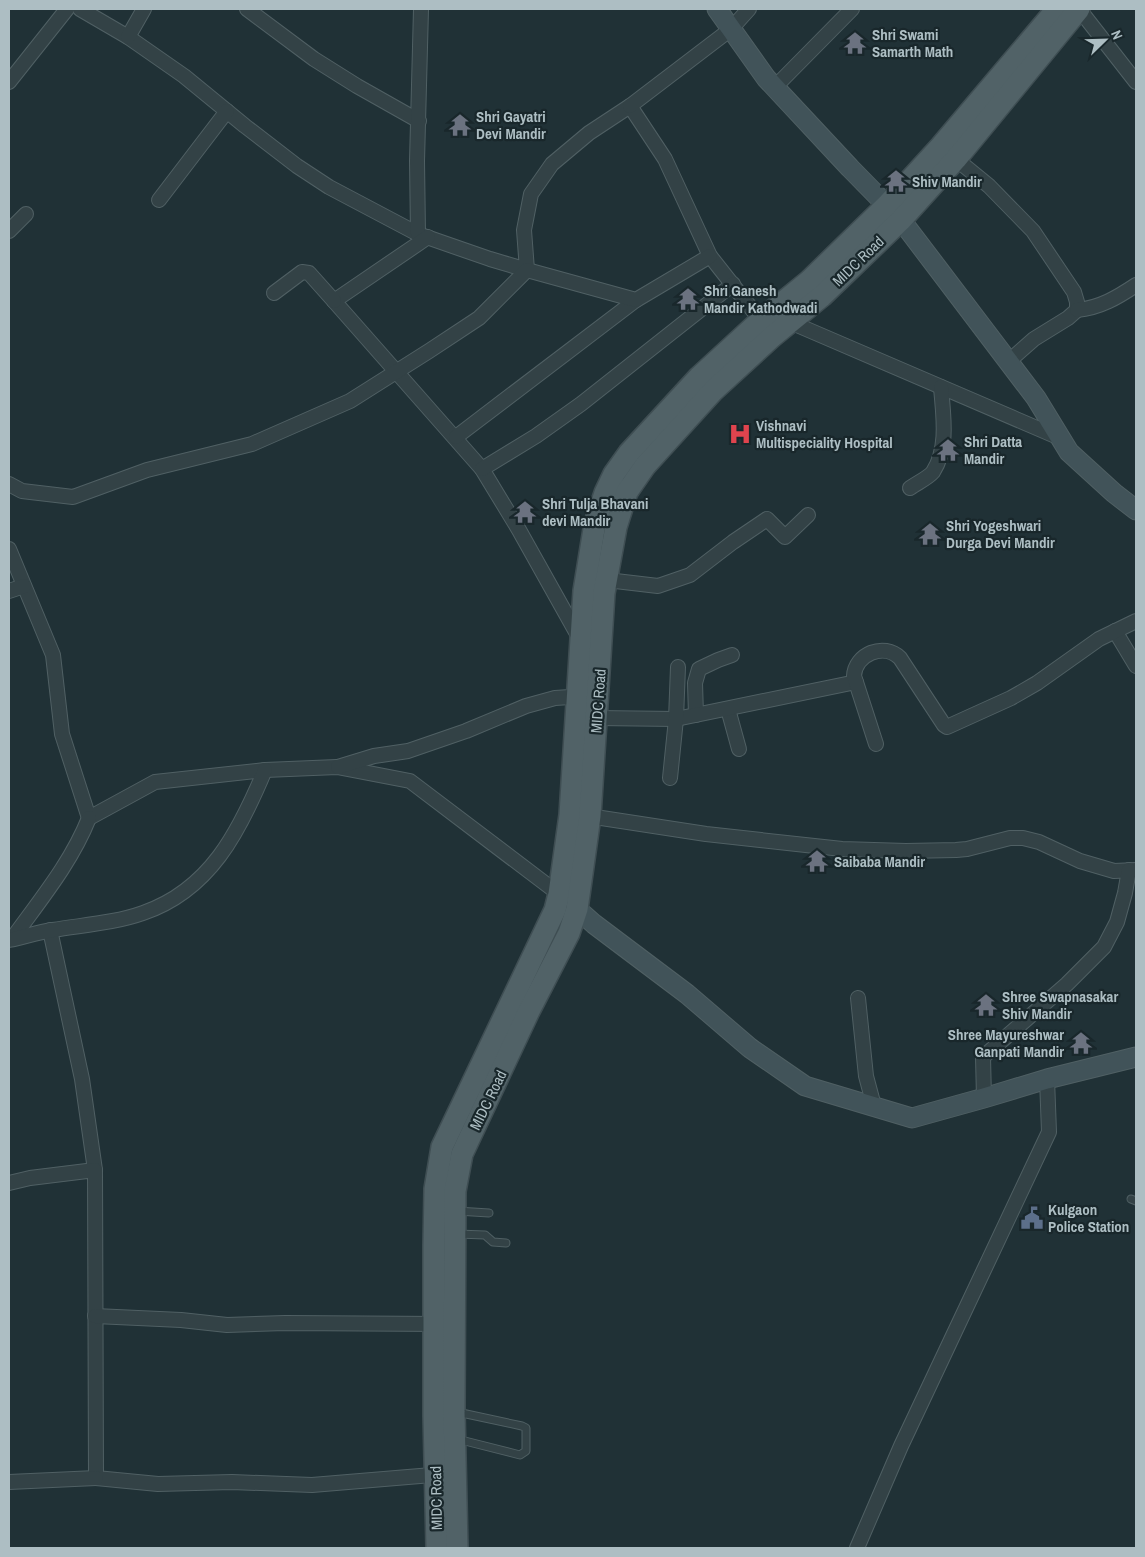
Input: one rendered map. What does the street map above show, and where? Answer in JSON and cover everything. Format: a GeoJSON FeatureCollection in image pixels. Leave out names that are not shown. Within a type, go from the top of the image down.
{"type":"FeatureCollection","features":[{"type":"Feature","properties":{"kind":"main road","name":"MIDC Road"},"geometry":{"type":"LineString","coordinates":[[457,1548],[446,1474],[445,1324],[454,1234],[455,1191],[462,1154],[555,910],[580,815],[597,718],[588,696],[581,642],[584,591],[595,523],[605,493],[614,474],[629,453],[699,377],[767,328],[790,322],[822,296],[894,213],[941,146],[1057,9]]}},
{"type":"Feature","properties":{"kind":"main road","name":"MIDC Road"},"geometry":{"type":"LineString","coordinates":[[437,1548],[446,1474],[455,1438],[435,1189],[442,1148],[516,1016],[569,933],[577,909],[580,815],[588,696],[616,527],[627,492],[645,466],[713,391],[808,280],[894,213],[956,160],[1079,9]]}},
{"type":"Feature","properties":{"kind":"street"},"geometry":{"type":"LineString","coordinates":[[9,82],[67,9]]}},
{"type":"Feature","properties":{"kind":"street"},"geometry":{"type":"LineString","coordinates":[[80,9],[128,38],[184,76],[297,166],[329,187],[423,236],[490,259],[636,300]]}},
{"type":"Feature","properties":{"kind":"street"},"geometry":{"type":"LineString","coordinates":[[128,38],[144,9]]}},
{"type":"Feature","properties":{"kind":"street"},"geometry":{"type":"LineString","coordinates":[[246,9],[314,59],[419,121]]}},
{"type":"Feature","properties":{"kind":"street"},"geometry":{"type":"LineString","coordinates":[[421,9],[417,161],[423,236]]}},
{"type":"Feature","properties":{"kind":"street"},"geometry":{"type":"LineString","coordinates":[[717,9],[766,78],[894,213],[1036,398],[1069,452],[1114,493],[1136,510]]}},
{"type":"Feature","properties":{"kind":"street"},"geometry":{"type":"LineString","coordinates":[[9,484],[22,491],[73,497],[147,470],[252,444],[350,401],[397,372],[479,318],[527,270],[524,230],[531,194],[552,164],[589,133],[630,106],[731,29],[749,9]]}},
{"type":"Feature","properties":{"kind":"street"},"geometry":{"type":"LineString","coordinates":[[775,87],[852,9]]}},
{"type":"Feature","properties":{"kind":"street"},"geometry":{"type":"LineString","coordinates":[[1079,9],[1136,82]]}},
{"type":"Feature","properties":{"kind":"street"},"geometry":{"type":"LineString","coordinates":[[630,106],[664,159],[710,256],[767,328]]}},
{"type":"Feature","properties":{"kind":"street"},"geometry":{"type":"LineString","coordinates":[[159,200],[227,111]]}},
{"type":"Feature","properties":{"kind":"street"},"geometry":{"type":"LineString","coordinates":[[956,160],[989,186],[1033,231],[1074,292],[1077,310]]}},
{"type":"Feature","properties":{"kind":"street"},"geometry":{"type":"LineString","coordinates":[[9,231],[26,214]]}},
{"type":"Feature","properties":{"kind":"street"},"geometry":{"type":"LineString","coordinates":[[334,301],[423,236]]}},
{"type":"Feature","properties":{"kind":"street"},"geometry":{"type":"LineString","coordinates":[[456,437],[636,300],[710,256]]}},
{"type":"Feature","properties":{"kind":"street"},"geometry":{"type":"LineString","coordinates":[[274,293],[302,272],[309,273],[456,437],[482,469],[519,530],[581,642]]}},
{"type":"Feature","properties":{"kind":"street"},"geometry":{"type":"LineString","coordinates":[[482,469],[536,436],[581,404],[733,284]]}},
{"type":"Feature","properties":{"kind":"street"},"geometry":{"type":"LineString","coordinates":[[1008,362],[1034,339],[1068,318],[1077,310],[1092,309],[1120,296],[1136,285]]}},
{"type":"Feature","properties":{"kind":"street"},"geometry":{"type":"LineString","coordinates":[[790,322],[1060,438]]}},
{"type":"Feature","properties":{"kind":"street"},"geometry":{"type":"LineString","coordinates":[[910,488],[932,473],[940,457],[944,438],[941,386]]}},
{"type":"Feature","properties":{"kind":"street"},"geometry":{"type":"LineString","coordinates":[[606,580],[658,586],[690,575],[733,542],[767,520],[785,537],[808,515]]}},
{"type":"Feature","properties":{"kind":"street"},"geometry":{"type":"LineString","coordinates":[[9,549],[53,655],[62,734],[89,818]]}},
{"type":"Feature","properties":{"kind":"street"},"geometry":{"type":"LineString","coordinates":[[9,591],[24,586]]}},
{"type":"Feature","properties":{"kind":"street"},"geometry":{"type":"LineString","coordinates":[[876,744],[856,682],[854,670],[857,664],[867,655],[882,649],[896,653],[944,726],[947,727],[1011,698],[1037,683],[1083,649],[1136,621]]}},
{"type":"Feature","properties":{"kind":"street"},"geometry":{"type":"LineString","coordinates":[[1115,631],[1136,666]]}},
{"type":"Feature","properties":{"kind":"street"},"geometry":{"type":"LineString","coordinates":[[696,715],[695,683],[699,669],[732,655]]}},
{"type":"Feature","properties":{"kind":"street"},"geometry":{"type":"LineString","coordinates":[[670,778],[676,719],[678,667]]}},
{"type":"Feature","properties":{"kind":"street"},"geometry":{"type":"LineString","coordinates":[[597,718],[676,719],[856,682]]}},
{"type":"Feature","properties":{"kind":"street"},"geometry":{"type":"LineString","coordinates":[[337,767],[374,756],[408,750],[466,731],[526,706],[555,698],[588,696]]}},
{"type":"Feature","properties":{"kind":"street"},"geometry":{"type":"LineString","coordinates":[[728,709],[739,749]]}},
{"type":"Feature","properties":{"kind":"street"},"geometry":{"type":"LineString","coordinates":[[10,939],[64,868],[89,818],[155,782],[265,770],[337,767],[410,780],[559,894],[594,924],[688,994],[750,1048],[805,1086],[912,1118],[1046,1079],[1136,1057]]}},
{"type":"Feature","properties":{"kind":"street"},"geometry":{"type":"LineString","coordinates":[[10,939],[50,930],[107,922],[143,913],[170,902],[191,887],[211,868],[230,842],[248,810],[265,770]]}},
{"type":"Feature","properties":{"kind":"street"},"geometry":{"type":"LineString","coordinates":[[580,815],[706,834],[842,849],[956,850],[1010,838],[1023,838],[1039,842],[1080,861],[1114,871],[1133,870],[1116,922],[1104,948],[1067,984],[983,1058],[984,1098]]}},
{"type":"Feature","properties":{"kind":"street"},"geometry":{"type":"LineString","coordinates":[[50,930],[82,1079],[95,1170],[96,1478]]}},
{"type":"Feature","properties":{"kind":"street"},"geometry":{"type":"LineString","coordinates":[[858,998],[866,1076],[874,1106]]}},
{"type":"Feature","properties":{"kind":"street"},"geometry":{"type":"LineString","coordinates":[[857,1548],[901,1446],[1049,1132],[1046,1079]]}},
{"type":"Feature","properties":{"kind":"street"},"geometry":{"type":"LineString","coordinates":[[9,1183],[30,1178],[95,1170]]}},
{"type":"Feature","properties":{"kind":"street"},"geometry":{"type":"LineString","coordinates":[[95,1316],[181,1320],[227,1325],[285,1323],[445,1324]]}},
{"type":"Feature","properties":{"kind":"street"},"geometry":{"type":"LineString","coordinates":[[9,1482],[96,1478],[158,1484],[232,1482],[312,1485],[446,1474]]}},
{"type":"Feature","properties":{"kind":"lane"},"geometry":{"type":"LineString","coordinates":[[454,1211],[490,1213]]}},
{"type":"Feature","properties":{"kind":"lane"},"geometry":{"type":"LineString","coordinates":[[454,1234],[485,1235],[493,1242],[506,1243]]}},
{"type":"Feature","properties":{"kind":"lane"},"geometry":{"type":"LineString","coordinates":[[454,1412],[526,1428],[526,1451],[520,1455],[455,1438]]}},
{"type":"Feature","properties":{"kind":"place","name":"Shri Swami Samarth Math"},"geometry":{"type":"Point","coordinates":[855,43]}},
{"type":"Feature","properties":{"kind":"place","name":"Shri Gayatri Devi Mandir"},"geometry":{"type":"Point","coordinates":[460,125]}},
{"type":"Feature","properties":{"kind":"place","name":"Shiv Mandir"},"geometry":{"type":"Point","coordinates":[896,181]}},
{"type":"Feature","properties":{"kind":"place","name":"Shri Ganesh Mandir Kathodwadi"},"geometry":{"type":"Point","coordinates":[688,299]}},
{"type":"Feature","properties":{"kind":"place","name":"Vishnavi Multispeciality Hospital"},"geometry":{"type":"Point","coordinates":[740,434]}},
{"type":"Feature","properties":{"kind":"place","name":"Shri Datta Mandir"},"geometry":{"type":"Point","coordinates":[948,450]}},
{"type":"Feature","properties":{"kind":"place","name":"Shri Tulja Bhavani devi Mandir"},"geometry":{"type":"Point","coordinates":[525,512]}},
{"type":"Feature","properties":{"kind":"place","name":"Shri Yogeshwari Durga Devi Mandir"},"geometry":{"type":"Point","coordinates":[930,534]}},
{"type":"Feature","properties":{"kind":"place","name":"Saibaba Mandir"},"geometry":{"type":"Point","coordinates":[817,861]}},
{"type":"Feature","properties":{"kind":"place","name":"Shree Swapnasakar Shiv Mandir"},"geometry":{"type":"Point","coordinates":[986,1005]}},
{"type":"Feature","properties":{"kind":"place","name":"Shree Mayureshwar Ganpati Mandir"},"geometry":{"type":"Point","coordinates":[1081,1043]}},
{"type":"Feature","properties":{"kind":"place","name":"Kulgaon Police Station"},"geometry":{"type":"Point","coordinates":[1032,1218]}}]}
